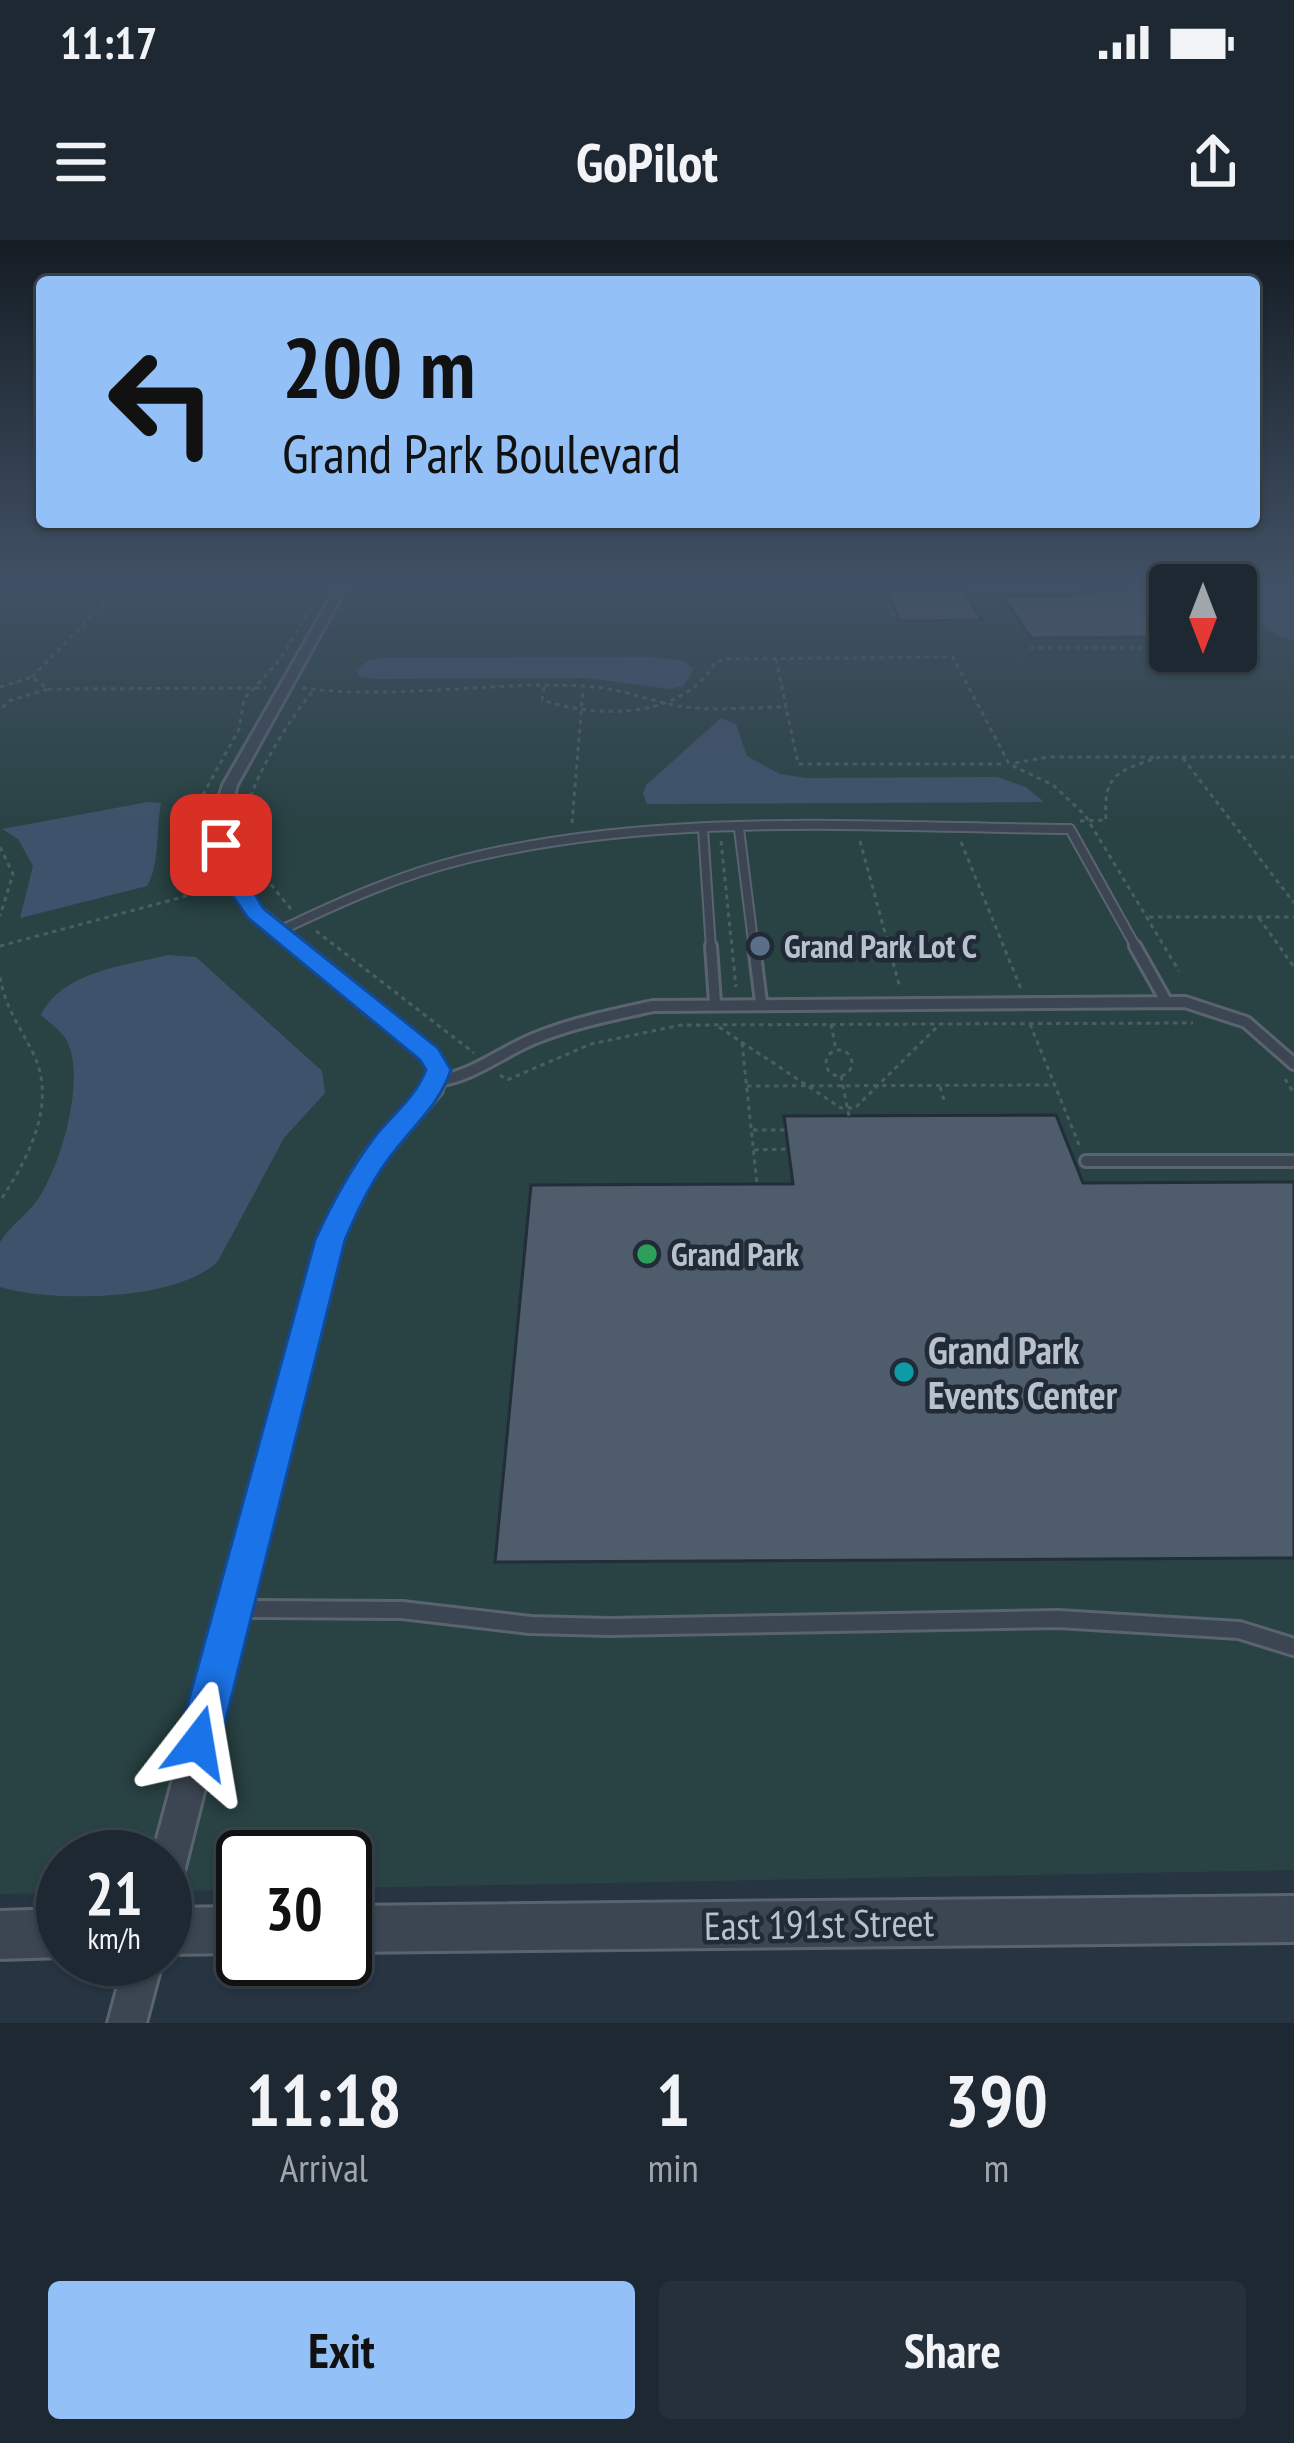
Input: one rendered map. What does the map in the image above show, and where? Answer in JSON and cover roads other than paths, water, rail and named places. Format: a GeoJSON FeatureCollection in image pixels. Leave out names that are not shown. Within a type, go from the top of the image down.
{"type":"FeatureCollection","features":[{"type":"Feature","properties":{"kind":"street"},"geometry":{"type":"LineString","coordinates":[[176,1830],[335,1226],[369,1164],[437,1081],[436,1062],[429,1054],[256,913],[235,883],[221,845],[225,796],[298,664]]}},
{"type":"Feature","properties":{"kind":"street","name":"East 191st Street"},"geometry":{"type":"LineString","coordinates":[[372,1929],[1294,1919]]}},
{"type":"Feature","properties":{"kind":"street"},"geometry":{"type":"LineString","coordinates":[[0,1935],[36,1934]]}},
{"type":"Feature","properties":{"kind":"street"},"geometry":{"type":"LineString","coordinates":[[127,2023],[137,1986]]}},
{"type":"Feature","properties":{"kind":"lane"},"geometry":{"type":"LineString","coordinates":[[278,932],[364,892],[491,853],[567,838],[703,830],[1070,829],[1166,1001]]}},
{"type":"Feature","properties":{"kind":"lane"},"geometry":{"type":"LineString","coordinates":[[703,830],[715,1003]]}},
{"type":"Feature","properties":{"kind":"lane"},"geometry":{"type":"LineString","coordinates":[[739,830],[761,1002]]}},
{"type":"Feature","properties":{"kind":"lane"},"geometry":{"type":"LineString","coordinates":[[437,1081],[458,1078],[528,1041],[592,1018],[653,1006],[761,1002],[1166,1001],[1230,1012],[1269,1038],[1294,1064]]}},
{"type":"Feature","properties":{"kind":"lane"},"geometry":{"type":"LineString","coordinates":[[1086,1161],[1294,1160]]}},
{"type":"Feature","properties":{"kind":"lane"},"geometry":{"type":"LineString","coordinates":[[231,1609],[403,1610],[530,1625],[609,1627],[1058,1619],[1239,1630],[1294,1647]]}},
{"type":"Feature","properties":{"kind":"water"},"geometry":{"type":"Polygon","coordinates":[[[364,664],[688,664],[694,669],[683,686],[670,689],[587,678],[376,679],[360,677],[356,671],[364,664]]]}},
{"type":"Feature","properties":{"kind":"water"},"geometry":{"type":"Polygon","coordinates":[[[721,718],[736,724],[747,756],[780,774],[807,778],[997,777],[1026,787],[1044,802],[647,804],[646,785],[721,718]]]}},
{"type":"Feature","properties":{"kind":"water"},"geometry":{"type":"Polygon","coordinates":[[[161,803],[156,857],[147,886],[20,918],[33,866],[18,839],[2,829],[161,803]]]}},
{"type":"Feature","properties":{"kind":"water"},"geometry":{"type":"Polygon","coordinates":[[[168,955],[196,957],[322,1071],[325,1093],[284,1138],[218,1261],[200,1274],[175,1284],[114,1295],[51,1295],[0,1287],[0,1242],[47,1184],[72,1101],[73,1060],[68,1043],[41,1015],[51,1000],[79,980],[168,955]]]}},
{"type":"Feature","properties":{"kind":"place","name":"Grand Park Lot C"},"geometry":{"type":"Point","coordinates":[760,946]}},
{"type":"Feature","properties":{"kind":"place","name":"Grand Park"},"geometry":{"type":"Point","coordinates":[647,1254]}},
{"type":"Feature","properties":{"kind":"place","name":"Grand Park Events Center"},"geometry":{"type":"Point","coordinates":[904,1372]}}]}
